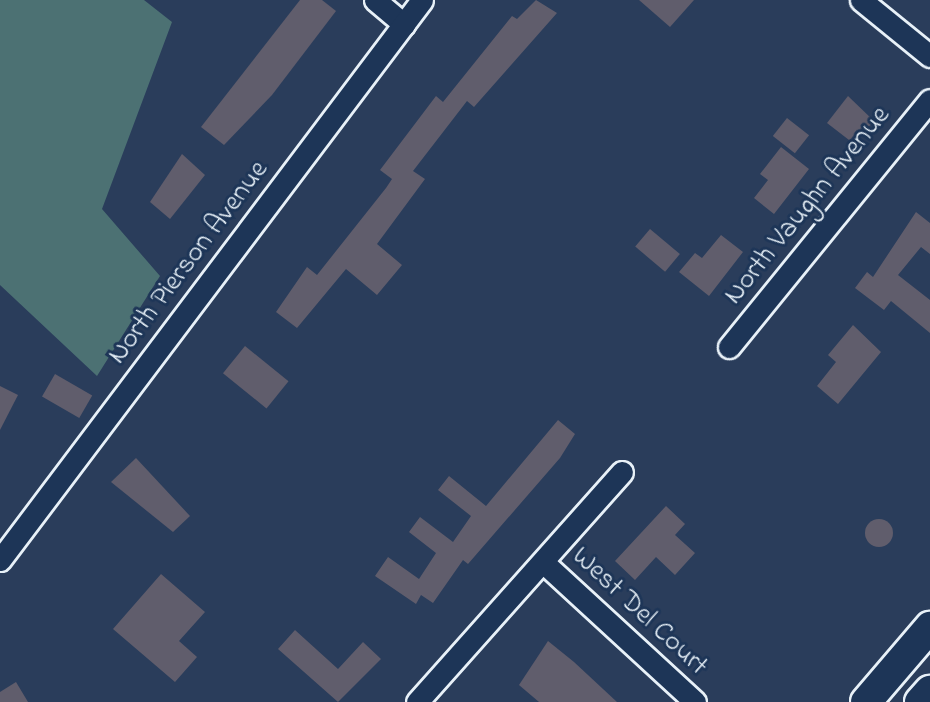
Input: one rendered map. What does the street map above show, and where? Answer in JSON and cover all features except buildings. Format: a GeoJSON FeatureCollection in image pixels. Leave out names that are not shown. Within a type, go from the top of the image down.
{"type":"FeatureCollection","features":[{"type":"Feature","properties":{"kind":"main road"},"geometry":{"type":"LineString","coordinates":[[866,702],[930,627]]}},
{"type":"Feature","properties":{"kind":"main road"},"geometry":{"type":"LineString","coordinates":[[920,702],[930,691]]}},
{"type":"Feature","properties":{"kind":"street"},"geometry":{"type":"LineString","coordinates":[[374,0],[404,24]]}},
{"type":"Feature","properties":{"kind":"street","name":"North Pierson Avenue"},"geometry":{"type":"LineString","coordinates":[[0,560],[422,0]]}},
{"type":"Feature","properties":{"kind":"street"},"geometry":{"type":"LineString","coordinates":[[861,0],[930,56]]}},
{"type":"Feature","properties":{"kind":"street","name":"North Vaughn Avenue"},"geometry":{"type":"LineString","coordinates":[[729,346],[930,100]]}},
{"type":"Feature","properties":{"kind":"street"},"geometry":{"type":"LineString","coordinates":[[417,702],[544,563],[622,472]]}},
{"type":"Feature","properties":{"kind":"street","name":"West Del Court"},"geometry":{"type":"LineString","coordinates":[[544,563],[695,702]]}},
{"type":"Feature","properties":{"kind":"green space"},"geometry":{"type":"Polygon","coordinates":[[[0,0],[144,0],[172,22],[102,209],[160,276],[97,376],[0,285],[0,0]]]}}]}
